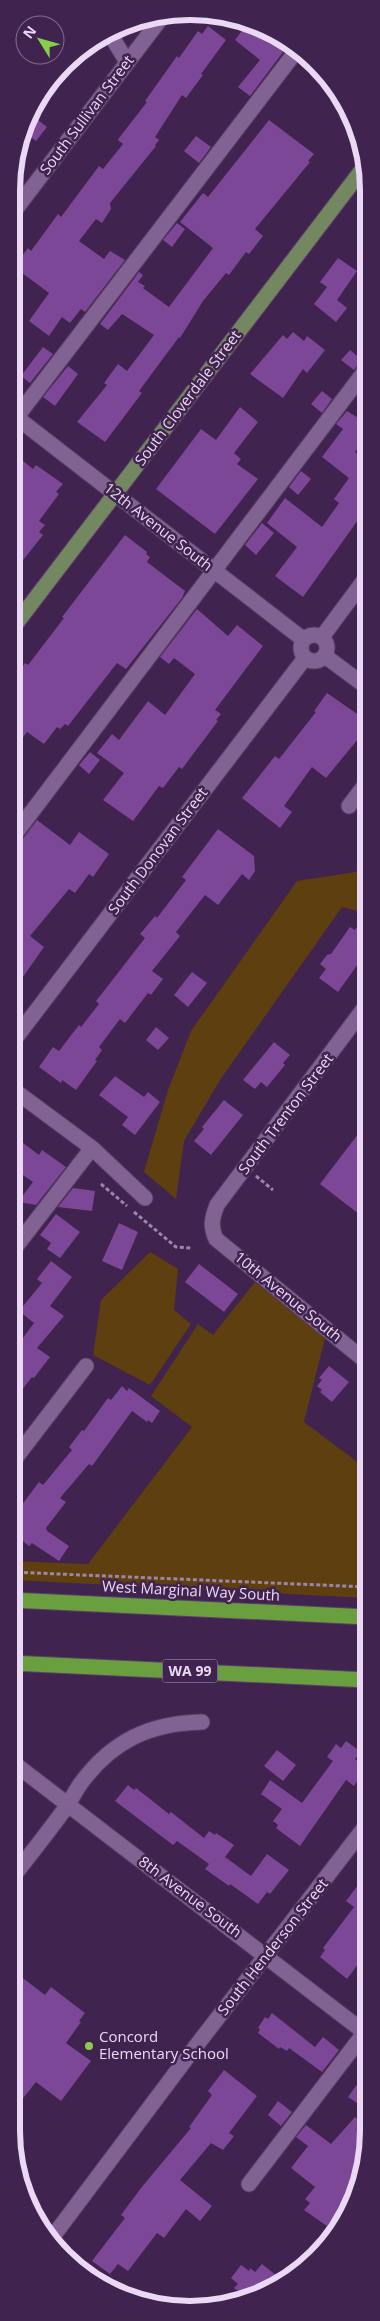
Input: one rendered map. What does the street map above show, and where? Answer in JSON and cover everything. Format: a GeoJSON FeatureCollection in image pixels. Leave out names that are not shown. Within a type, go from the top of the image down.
{"type":"FeatureCollection","features":[{"type":"Feature","properties":{"kind":"highway","name":"West Marginal Way South"},"geometry":{"type":"LineString","coordinates":[[20,1600],[360,1617]]}},
{"type":"Feature","properties":{"kind":"highway","name":"WA 99"},"geometry":{"type":"LineString","coordinates":[[20,1663],[360,1680]]}},
{"type":"Feature","properties":{"kind":"main road","name":"South Cloverdale Street"},"geometry":{"type":"LineString","coordinates":[[20,619],[359,174]]}},
{"type":"Feature","properties":{"kind":"street","name":"South Sullivan Street"},"geometry":{"type":"LineString","coordinates":[[20,203],[157,23]]}},
{"type":"Feature","properties":{"kind":"street"},"geometry":{"type":"LineString","coordinates":[[113,39],[127,62]]}},
{"type":"Feature","properties":{"kind":"street"},"geometry":{"type":"LineString","coordinates":[[20,409],[293,55]]}},
{"type":"Feature","properties":{"kind":"street"},"geometry":{"type":"LineString","coordinates":[[20,827],[360,378]]}},
{"type":"Feature","properties":{"kind":"street","name":"12th Avenue South"},"geometry":{"type":"LineString","coordinates":[[20,423],[304,640]]}},
{"type":"Feature","properties":{"kind":"street"},"geometry":{"type":"LineString","coordinates":[[322,637],[360,586]]}},
{"type":"Feature","properties":{"kind":"street"},"geometry":{"type":"LineString","coordinates":[[312,635],[322,637],[328,648],[325,656],[314,662],[305,658],[300,648],[304,640],[312,635]]}},
{"type":"Feature","properties":{"kind":"street"},"geometry":{"type":"LineString","coordinates":[[325,656],[360,682]]}},
{"type":"Feature","properties":{"kind":"street","name":"South Donovan Street"},"geometry":{"type":"LineString","coordinates":[[20,1033],[305,658]]}},
{"type":"Feature","properties":{"kind":"street"},"geometry":{"type":"LineString","coordinates":[[349,806],[360,792]]}},
{"type":"Feature","properties":{"kind":"street","name":"South Trenton Street"},"geometry":{"type":"LineString","coordinates":[[211,1229],[212,1217],[218,1205],[360,1014]]}},
{"type":"Feature","properties":{"kind":"street"},"geometry":{"type":"LineString","coordinates":[[20,1094],[92,1148],[145,1198]]}},
{"type":"Feature","properties":{"kind":"street"},"geometry":{"type":"LineString","coordinates":[[20,1241],[92,1148]]}},
{"type":"Feature","properties":{"kind":"street","name":"10th Avenue South"},"geometry":{"type":"LineString","coordinates":[[211,1229],[216,1239],[360,1356]]}},
{"type":"Feature","properties":{"kind":"street"},"geometry":{"type":"LineString","coordinates":[[20,1452],[86,1366]]}},
{"type":"Feature","properties":{"kind":"street"},"geometry":{"type":"LineString","coordinates":[[20,1867],[68,1804],[80,1784],[103,1757],[126,1740],[141,1733],[185,1722],[202,1722]]}},
{"type":"Feature","properties":{"kind":"street","name":"8th Avenue South"},"geometry":{"type":"LineString","coordinates":[[20,1768],[267,1955],[360,2028]]}},
{"type":"Feature","properties":{"kind":"street","name":"South Henderson Street"},"geometry":{"type":"LineString","coordinates":[[55,2234],[360,1833]]}},
{"type":"Feature","properties":{"kind":"street"},"geometry":{"type":"LineString","coordinates":[[249,2184],[360,2043]]}},
{"type":"Feature","properties":{"kind":"path"},"geometry":{"type":"LineString","coordinates":[[246,1168],[274,1190]]}},
{"type":"Feature","properties":{"kind":"path"},"geometry":{"type":"LineString","coordinates":[[101,1184],[176,1247],[191,1248]]}},
{"type":"Feature","properties":{"kind":"path"},"geometry":{"type":"LineString","coordinates":[[20,1572],[360,1587]]}},
{"type":"Feature","properties":{"kind":"shaded area"},"geometry":{"type":"Polygon","coordinates":[[[360,869],[360,912],[342,907],[220,1080],[184,1141],[176,1199],[144,1172],[168,1090],[191,1031],[297,881],[355,872],[360,869]]]}},
{"type":"Feature","properties":{"kind":"shaded area"},"geometry":{"type":"Polygon","coordinates":[[[150,1252],[178,1269],[174,1310],[191,1324],[150,1385],[93,1355],[101,1300],[150,1252]]]}},
{"type":"Feature","properties":{"kind":"shaded area"},"geometry":{"type":"Polygon","coordinates":[[[255,1282],[325,1338],[304,1422],[360,1464],[360,1598],[20,1580],[20,1561],[88,1564],[192,1427],[151,1396],[198,1324],[213,1335],[255,1282]]]}},
{"type":"Feature","properties":{"kind":"building"},"geometry":{"type":"Polygon","coordinates":[[[208,26],[226,40],[186,98],[182,95],[155,137],[159,140],[156,146],[110,203],[111,209],[102,223],[96,219],[79,241],[104,259],[110,251],[125,260],[85,312],[81,309],[70,323],[62,317],[49,336],[29,321],[49,293],[20,271],[20,259],[28,248],[31,251],[58,214],[61,217],[99,166],[103,169],[123,144],[118,140],[119,138],[147,102],[145,101],[177,56],[179,58],[198,31],[202,34],[208,26]]]}},
{"type":"Feature","properties":{"kind":"building"},"geometry":{"type":"Polygon","coordinates":[[[243,29],[255,33],[285,50],[250,96],[238,87],[260,60],[235,40],[243,29]]]}},
{"type":"Feature","properties":{"kind":"building"},"geometry":{"type":"Polygon","coordinates":[[[36,119],[47,127],[36,141],[29,136],[36,119]]]}},
{"type":"Feature","properties":{"kind":"building"},"geometry":{"type":"Polygon","coordinates":[[[269,120],[314,154],[308,161],[310,162],[255,229],[263,236],[249,254],[246,252],[229,275],[226,273],[203,301],[180,338],[139,391],[142,393],[105,442],[77,422],[107,385],[104,383],[118,364],[127,371],[154,335],[122,314],[108,330],[100,324],[139,272],[143,275],[138,282],[145,286],[143,288],[169,307],[213,248],[180,222],[203,193],[208,197],[269,120]]]}},
{"type":"Feature","properties":{"kind":"building"},"geometry":{"type":"Polygon","coordinates":[[[196,136],[211,147],[199,163],[184,151],[196,136]]]}},
{"type":"Feature","properties":{"kind":"building"},"geometry":{"type":"Polygon","coordinates":[[[177,223],[185,229],[172,247],[163,240],[177,223]]]}},
{"type":"Feature","properties":{"kind":"building"},"geometry":{"type":"Polygon","coordinates":[[[338,258],[357,271],[337,300],[347,308],[336,322],[314,304],[327,287],[320,282],[338,258]]]}},
{"type":"Feature","properties":{"kind":"building"},"geometry":{"type":"Polygon","coordinates":[[[293,332],[304,341],[307,336],[325,350],[307,373],[303,369],[283,398],[250,374],[283,335],[287,339],[293,332]]]}},
{"type":"Feature","properties":{"kind":"building"},"geometry":{"type":"Polygon","coordinates":[[[43,347],[53,354],[30,383],[21,376],[43,347]]]}},
{"type":"Feature","properties":{"kind":"building"},"geometry":{"type":"Polygon","coordinates":[[[350,350],[360,358],[360,362],[354,370],[341,360],[350,350]]]}},
{"type":"Feature","properties":{"kind":"building"},"geometry":{"type":"Polygon","coordinates":[[[68,366],[78,374],[55,406],[43,397],[68,366]]]}},
{"type":"Feature","properties":{"kind":"building"},"geometry":{"type":"Polygon","coordinates":[[[322,391],[332,399],[322,413],[311,404],[322,391]]]}},
{"type":"Feature","properties":{"kind":"building"},"geometry":{"type":"Polygon","coordinates":[[[240,407],[258,422],[234,453],[241,459],[237,464],[258,479],[215,534],[156,489],[201,429],[216,440],[240,407]]]}},
{"type":"Feature","properties":{"kind":"building"},"geometry":{"type":"Polygon","coordinates":[[[347,411],[360,419],[360,445],[355,452],[360,455],[360,522],[358,520],[303,597],[275,576],[297,547],[267,523],[285,498],[322,527],[339,503],[334,499],[349,478],[322,457],[343,429],[336,424],[347,411]]]}},
{"type":"Feature","properties":{"kind":"building"},"geometry":{"type":"Polygon","coordinates":[[[20,458],[33,469],[36,465],[63,484],[56,492],[59,494],[39,521],[45,525],[39,532],[43,535],[20,564],[20,490],[22,488],[20,486],[20,458]]]}},
{"type":"Feature","properties":{"kind":"building"},"geometry":{"type":"Polygon","coordinates":[[[301,471],[311,479],[298,495],[289,487],[301,471]]]}},
{"type":"Feature","properties":{"kind":"building"},"geometry":{"type":"Polygon","coordinates":[[[262,523],[274,533],[256,555],[245,545],[262,523]]]}},
{"type":"Feature","properties":{"kind":"building"},"geometry":{"type":"Polygon","coordinates":[[[125,535],[147,552],[146,554],[150,557],[147,562],[185,591],[182,598],[126,669],[117,663],[68,726],[65,724],[60,729],[57,727],[44,744],[27,732],[20,741],[20,668],[25,663],[28,665],[64,618],[62,617],[125,535]]]}},
{"type":"Feature","properties":{"kind":"building"},"geometry":{"type":"Polygon","coordinates":[[[197,609],[228,636],[237,625],[263,646],[215,710],[221,714],[216,720],[218,721],[182,769],[179,767],[163,788],[159,786],[133,821],[103,800],[124,773],[97,753],[112,734],[119,740],[148,701],[165,715],[195,674],[174,658],[169,664],[160,657],[197,609]]]}},
{"type":"Feature","properties":{"kind":"building"},"geometry":{"type":"Polygon","coordinates":[[[327,693],[360,716],[360,737],[326,778],[312,767],[284,806],[292,812],[280,828],[242,798],[275,756],[279,759],[316,712],[314,711],[327,693]]]}},
{"type":"Feature","properties":{"kind":"building"},"geometry":{"type":"Polygon","coordinates":[[[90,752],[100,760],[89,774],[79,765],[90,752]]]}},
{"type":"Feature","properties":{"kind":"building"},"geometry":{"type":"Polygon","coordinates":[[[37,820],[70,845],[79,832],[109,854],[93,877],[89,874],[75,893],[69,889],[30,936],[44,947],[20,981],[20,843],[37,820]]]}},
{"type":"Feature","properties":{"kind":"building"},"geometry":{"type":"Polygon","coordinates":[[[218,829],[254,856],[255,871],[249,880],[242,874],[218,905],[205,895],[176,932],[180,936],[152,971],[163,979],[151,995],[148,993],[125,1023],[120,1019],[99,1047],[102,1050],[95,1060],[97,1061],[76,1090],[62,1080],[61,1083],[39,1067],[53,1047],[59,1051],[79,1025],[81,1027],[99,1004],[96,1001],[145,938],[140,934],[155,916],[157,918],[186,880],[182,877],[218,829]]]}},
{"type":"Feature","properties":{"kind":"building"},"geometry":{"type":"Polygon","coordinates":[[[360,925],[360,961],[338,992],[319,978],[326,969],[320,964],[327,955],[331,954],[350,927],[355,930],[360,925]]]}},
{"type":"Feature","properties":{"kind":"building"},"geometry":{"type":"Polygon","coordinates":[[[192,972],[207,983],[188,1007],[174,995],[192,972]]]}},
{"type":"Feature","properties":{"kind":"building"},"geometry":{"type":"Polygon","coordinates":[[[156,1027],[169,1038],[158,1050],[146,1040],[156,1027]]]}},
{"type":"Feature","properties":{"kind":"building"},"geometry":{"type":"Polygon","coordinates":[[[274,1042],[290,1055],[283,1063],[285,1065],[267,1087],[261,1082],[255,1089],[243,1080],[274,1042]]]}},
{"type":"Feature","properties":{"kind":"building"},"geometry":{"type":"Polygon","coordinates":[[[115,1076],[144,1097],[148,1092],[160,1102],[135,1135],[122,1125],[128,1117],[99,1095],[115,1076]]]}},
{"type":"Feature","properties":{"kind":"building"},"geometry":{"type":"Polygon","coordinates":[[[224,1100],[243,1115],[211,1155],[194,1141],[204,1129],[202,1127],[224,1100]]]}},
{"type":"Feature","properties":{"kind":"building"},"geometry":{"type":"Polygon","coordinates":[[[360,1132],[360,1215],[320,1184],[360,1132]]]}},
{"type":"Feature","properties":{"kind":"building"},"geometry":{"type":"Polygon","coordinates":[[[20,1141],[39,1155],[42,1150],[66,1167],[36,1205],[20,1202],[20,1199],[33,1182],[20,1173],[20,1141]]]}},
{"type":"Feature","properties":{"kind":"building"},"geometry":{"type":"Polygon","coordinates":[[[73,1188],[95,1191],[92,1211],[58,1207],[73,1188]]]}},
{"type":"Feature","properties":{"kind":"building"},"geometry":{"type":"Polygon","coordinates":[[[56,1214],[80,1232],[60,1258],[47,1249],[51,1243],[40,1235],[56,1214]]]}},
{"type":"Feature","properties":{"kind":"building"},"geometry":{"type":"Polygon","coordinates":[[[119,1223],[138,1232],[122,1270],[102,1261],[119,1223]]]}},
{"type":"Feature","properties":{"kind":"building"},"geometry":{"type":"Polygon","coordinates":[[[51,1261],[72,1277],[50,1306],[64,1316],[37,1348],[50,1357],[20,1392],[20,1342],[34,1323],[20,1310],[42,1283],[37,1279],[51,1261]]]}},
{"type":"Feature","properties":{"kind":"building"},"geometry":{"type":"Polygon","coordinates":[[[199,1264],[238,1294],[224,1312],[185,1282],[199,1264]]]}},
{"type":"Feature","properties":{"kind":"building"},"geometry":{"type":"Polygon","coordinates":[[[329,1366],[349,1382],[332,1402],[320,1392],[322,1390],[317,1386],[322,1380],[319,1378],[329,1366]]]}},
{"type":"Feature","properties":{"kind":"building"},"geometry":{"type":"Polygon","coordinates":[[[122,1386],[127,1391],[129,1388],[160,1411],[152,1423],[148,1420],[147,1422],[132,1411],[92,1466],[89,1464],[60,1498],[66,1502],[46,1528],[47,1531],[69,1546],[59,1561],[32,1543],[29,1546],[20,1539],[20,1506],[39,1482],[43,1485],[72,1450],[69,1447],[82,1430],[84,1431],[108,1398],[111,1400],[122,1386]]]}},
{"type":"Feature","properties":{"kind":"building"},"geometry":{"type":"Polygon","coordinates":[[[346,1741],[360,1751],[355,1759],[360,1762],[360,1777],[354,1786],[346,1780],[300,1846],[276,1828],[278,1825],[273,1821],[282,1809],[261,1794],[270,1780],[302,1803],[333,1761],[327,1757],[336,1744],[341,1748],[346,1741]]]}},
{"type":"Feature","properties":{"kind":"building"},"geometry":{"type":"Polygon","coordinates":[[[277,1750],[296,1765],[283,1781],[264,1766],[277,1750]]]}},
{"type":"Feature","properties":{"kind":"building"},"geometry":{"type":"Polygon","coordinates":[[[128,1785],[134,1790],[136,1788],[169,1814],[171,1812],[204,1838],[209,1831],[215,1835],[216,1833],[234,1845],[225,1857],[251,1876],[267,1854],[289,1870],[270,1894],[267,1892],[258,1904],[205,1869],[209,1864],[177,1841],[173,1845],[115,1801],[128,1785]]]}},
{"type":"Feature","properties":{"kind":"building"},"geometry":{"type":"Polygon","coordinates":[[[360,1883],[360,1962],[347,1979],[320,1957],[325,1950],[323,1948],[354,1907],[346,1901],[360,1883]]]}},
{"type":"Feature","properties":{"kind":"building"},"geometry":{"type":"Polygon","coordinates":[[[20,1976],[45,1995],[51,1987],[85,2013],[66,2043],[91,2061],[61,2101],[36,2082],[20,2102],[20,1976]]]}},
{"type":"Feature","properties":{"kind":"building"},"geometry":{"type":"Polygon","coordinates":[[[272,2013],[315,2047],[323,2037],[339,2050],[322,2072],[289,2048],[287,2051],[280,2047],[279,2049],[258,2033],[260,2029],[258,2028],[265,2017],[268,2019],[272,2013]]]}},
{"type":"Feature","properties":{"kind":"building"},"geometry":{"type":"Polygon","coordinates":[[[224,2070],[257,2096],[229,2133],[234,2136],[223,2150],[211,2143],[180,2180],[212,2206],[200,2221],[186,2209],[164,2238],[157,2233],[128,2271],[118,2264],[110,2274],[92,2261],[125,2218],[121,2215],[141,2188],[191,2128],[189,2127],[212,2095],[208,2091],[224,2070]]]}},
{"type":"Feature","properties":{"kind":"building"},"geometry":{"type":"Polygon","coordinates":[[[360,2080],[360,2105],[348,2097],[360,2080]]]}},
{"type":"Feature","properties":{"kind":"building"},"geometry":{"type":"Polygon","coordinates":[[[278,2101],[292,2112],[281,2126],[268,2115],[278,2101]]]}},
{"type":"Feature","properties":{"kind":"building"},"geometry":{"type":"Polygon","coordinates":[[[355,2117],[360,2121],[357,2164],[351,2186],[337,2216],[327,2226],[304,2210],[310,2203],[305,2199],[315,2187],[291,2168],[308,2146],[296,2137],[306,2125],[331,2144],[355,2117]]]}},
{"type":"Feature","properties":{"kind":"building"},"geometry":{"type":"Polygon","coordinates":[[[262,2264],[277,2276],[241,2293],[234,2288],[238,2284],[231,2278],[241,2265],[249,2271],[250,2268],[255,2272],[262,2264]]]}},
{"type":"Feature","properties":{"kind":"place","name":"Concord Elementary School"},"geometry":{"type":"Point","coordinates":[89,2046]}}]}
